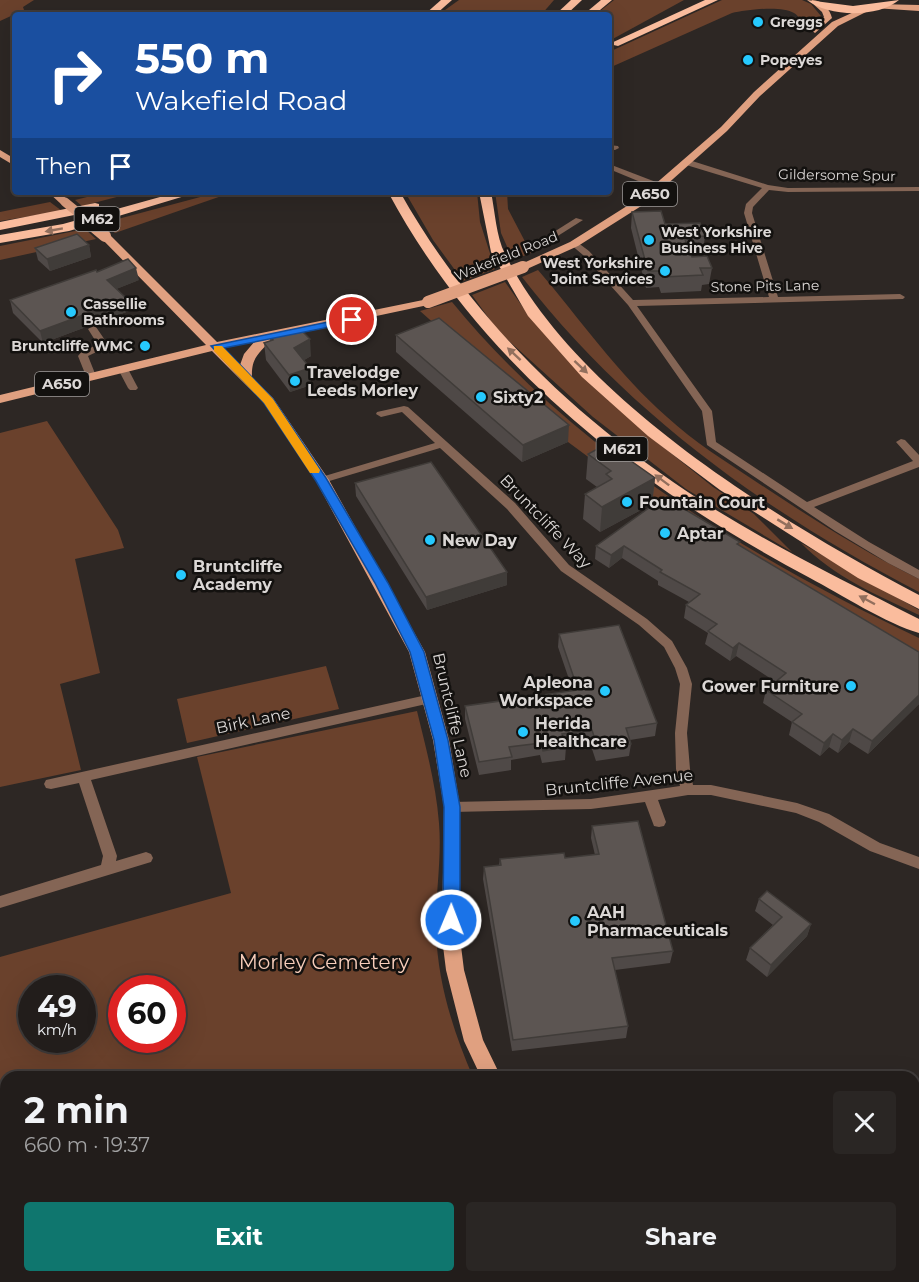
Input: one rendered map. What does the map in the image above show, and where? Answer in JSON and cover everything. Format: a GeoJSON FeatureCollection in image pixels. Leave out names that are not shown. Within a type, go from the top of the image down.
{"type":"FeatureCollection","features":[{"type":"Feature","properties":{"kind":"highway"},"geometry":{"type":"LineString","coordinates":[[552,12],[563,0]]}},
{"type":"Feature","properties":{"kind":"highway"},"geometry":{"type":"LineString","coordinates":[[563,12],[577,0]]}},
{"type":"Feature","properties":{"kind":"highway"},"geometry":{"type":"LineString","coordinates":[[579,12],[592,0]]}},
{"type":"Feature","properties":{"kind":"highway"},"geometry":{"type":"LineString","coordinates":[[592,12],[607,0]]}},
{"type":"Feature","properties":{"kind":"highway"},"geometry":{"type":"LineString","coordinates":[[612,45],[690,0]]}},
{"type":"Feature","properties":{"kind":"highway"},"geometry":{"type":"LineString","coordinates":[[612,45],[713,0]]}},
{"type":"Feature","properties":{"kind":"highway"},"geometry":{"type":"LineString","coordinates":[[813,0],[837,8],[874,8],[894,0]]}},
{"type":"Feature","properties":{"kind":"highway"},"geometry":{"type":"LineString","coordinates":[[433,12],[446,2]]}},
{"type":"Feature","properties":{"kind":"highway","name":"M62"},"geometry":{"type":"LineString","coordinates":[[0,225],[58,216],[144,195]]}},
{"type":"Feature","properties":{"kind":"highway","name":"M62"},"geometry":{"type":"LineString","coordinates":[[0,239],[64,228],[181,195]]}},
{"type":"Feature","properties":{"kind":"highway","name":"M621"},"geometry":{"type":"LineString","coordinates":[[396,195],[429,252],[491,333],[582,419],[682,495],[789,559],[919,627]]}},
{"type":"Feature","properties":{"kind":"highway","name":"M621"},"geometry":{"type":"LineString","coordinates":[[485,195],[484,208],[503,268],[523,300],[555,342],[608,393],[668,443],[748,502],[889,588],[919,603]]}},
{"type":"Feature","properties":{"kind":"main road","name":"Wakefield Road"},"geometry":{"type":"LineString","coordinates":[[216,346],[428,302],[523,267],[578,242],[642,201],[724,129],[826,22],[828,15],[813,0]]}},
{"type":"Feature","properties":{"kind":"main road"},"geometry":{"type":"LineString","coordinates":[[904,0],[919,3]]}},
{"type":"Feature","properties":{"kind":"main road"},"geometry":{"type":"LineString","coordinates":[[874,8],[919,3]]}},
{"type":"Feature","properties":{"kind":"main road","name":"Wakefield Road"},"geometry":{"type":"LineString","coordinates":[[775,76],[835,24],[874,8]]}},
{"type":"Feature","properties":{"kind":"main road","name":"Bruntcliffe Lane"},"geometry":{"type":"LineString","coordinates":[[57,195],[105,236],[269,401],[322,480],[381,583],[417,652],[431,699],[452,807],[451,938],[455,970],[474,1041],[488,1071]]}},
{"type":"Feature","properties":{"kind":"main road"},"geometry":{"type":"LineString","coordinates":[[246,377],[245,367],[250,353],[272,335]]}},
{"type":"Feature","properties":{"kind":"main road","name":"A650"},"geometry":{"type":"LineString","coordinates":[[0,399],[216,346]]}},
{"type":"Feature","properties":{"kind":"street","name":"Gildersome Spur"},"geometry":{"type":"LineString","coordinates":[[686,162],[767,187],[788,190],[919,189]]}},
{"type":"Feature","properties":{"kind":"street"},"geometry":{"type":"LineString","coordinates":[[612,167],[658,186]]}},
{"type":"Feature","properties":{"kind":"street"},"geometry":{"type":"LineString","coordinates":[[767,187],[749,206],[748,213],[774,298]]}},
{"type":"Feature","properties":{"kind":"street"},"geometry":{"type":"LineString","coordinates":[[550,237],[579,220]]}},
{"type":"Feature","properties":{"kind":"street"},"geometry":{"type":"LineString","coordinates":[[562,230],[578,242],[631,303],[707,411],[711,443],[807,506],[844,534],[919,575]]}},
{"type":"Feature","properties":{"kind":"street","name":"Stone Pits Lane"},"geometry":{"type":"LineString","coordinates":[[631,303],[774,298],[900,297]]}},
{"type":"Feature","properties":{"kind":"street"},"geometry":{"type":"LineString","coordinates":[[91,376],[83,356],[86,352],[104,346],[93,329]]}},
{"type":"Feature","properties":{"kind":"street"},"geometry":{"type":"LineString","coordinates":[[123,369],[133,388]]}},
{"type":"Feature","properties":{"kind":"street","name":"Bruntcliffe Way"},"geometry":{"type":"LineString","coordinates":[[381,414],[404,409],[511,506],[565,568],[643,622],[668,644],[681,668],[686,684],[681,733],[687,790]]}},
{"type":"Feature","properties":{"kind":"street"},"geometry":{"type":"LineString","coordinates":[[807,506],[919,462],[901,442]]}},
{"type":"Feature","properties":{"kind":"street"},"geometry":{"type":"LineString","coordinates":[[322,480],[442,444]]}},
{"type":"Feature","properties":{"kind":"street","name":"Birk Lane"},"geometry":{"type":"LineString","coordinates":[[51,784],[431,699]]}},
{"type":"Feature","properties":{"kind":"street"},"geometry":{"type":"LineString","coordinates":[[83,776],[110,856],[107,869]]}},
{"type":"Feature","properties":{"kind":"street","name":"Bruntcliffe Avenue"},"geometry":{"type":"LineString","coordinates":[[452,807],[550,807],[650,797],[687,790],[747,796],[797,808],[824,818],[875,846],[919,863]]}},
{"type":"Feature","properties":{"kind":"street"},"geometry":{"type":"LineString","coordinates":[[650,797],[659,822]]}},
{"type":"Feature","properties":{"kind":"street"},"geometry":{"type":"LineString","coordinates":[[0,902],[147,858]]}},
{"type":"Feature","properties":{"kind":"green space"},"geometry":{"type":"Polygon","coordinates":[[[0,0],[34,0],[23,7],[24,10],[12,12],[12,16],[0,21],[0,0]]]}},
{"type":"Feature","properties":{"kind":"green space"},"geometry":{"type":"Polygon","coordinates":[[[459,0],[554,0],[544,12],[442,12],[459,0]]]}},
{"type":"Feature","properties":{"kind":"green space"},"geometry":{"type":"Polygon","coordinates":[[[614,0],[684,0],[612,39],[612,12],[599,12],[614,0]]]}},
{"type":"Feature","properties":{"kind":"green space"},"geometry":{"type":"Polygon","coordinates":[[[722,0],[802,0],[811,4],[821,16],[806,28],[796,14],[781,9],[732,13],[612,67],[612,51],[722,0]]]}},
{"type":"Feature","properties":{"kind":"green space"},"geometry":{"type":"Polygon","coordinates":[[[95,195],[124,195],[82,206],[75,200],[95,195]]]}},
{"type":"Feature","properties":{"kind":"green space"},"geometry":{"type":"Polygon","coordinates":[[[208,195],[224,195],[115,233],[103,223],[208,195]]]}},
{"type":"Feature","properties":{"kind":"green space"},"geometry":{"type":"Polygon","coordinates":[[[407,195],[477,195],[480,222],[495,269],[463,281],[433,240],[407,195]]]}},
{"type":"Feature","properties":{"kind":"green space"},"geometry":{"type":"Polygon","coordinates":[[[495,195],[507,195],[508,209],[531,253],[513,260],[501,233],[495,195]]]}},
{"type":"Feature","properties":{"kind":"green space"},"geometry":{"type":"Polygon","coordinates":[[[50,202],[62,211],[0,221],[0,212],[50,202]]]}},
{"type":"Feature","properties":{"kind":"green space"},"geometry":{"type":"Polygon","coordinates":[[[85,229],[96,239],[0,260],[0,246],[85,229]]]}},
{"type":"Feature","properties":{"kind":"green space"},"geometry":{"type":"Polygon","coordinates":[[[538,270],[632,383],[677,426],[721,459],[815,520],[919,579],[919,592],[808,529],[703,456],[654,416],[563,326],[522,277],[538,270]]]}},
{"type":"Feature","properties":{"kind":"green space"},"geometry":{"type":"Polygon","coordinates":[[[505,282],[530,317],[647,434],[713,487],[754,514],[792,552],[686,489],[593,417],[498,331],[472,295],[505,282]]]}},
{"type":"Feature","properties":{"kind":"green space"},"geometry":{"type":"Polygon","coordinates":[[[452,302],[500,356],[552,406],[608,452],[667,495],[728,535],[791,572],[919,638],[919,668],[652,504],[568,442],[420,311],[452,302]]]}},
{"type":"Feature","properties":{"kind":"green space"},"geometry":{"type":"Polygon","coordinates":[[[47,421],[118,530],[124,548],[75,559],[100,673],[60,684],[81,770],[0,787],[0,433],[47,421]]]}},
{"type":"Feature","properties":{"kind":"green space"},"geometry":{"type":"Polygon","coordinates":[[[801,543],[919,610],[919,615],[827,566],[801,543]]]}},
{"type":"Feature","properties":{"kind":"green space"},"geometry":{"type":"Polygon","coordinates":[[[326,666],[339,709],[187,743],[177,699],[326,666]]]}},
{"type":"Feature","properties":{"kind":"green space","name":"Morley Cemetery"},"geometry":{"type":"Polygon","coordinates":[[[417,711],[438,809],[440,850],[436,905],[437,951],[443,988],[453,1024],[471,1071],[0,1071],[0,957],[231,893],[197,757],[417,711]]]}},
{"type":"Feature","properties":{"kind":"building"},"geometry":{"type":"Polygon","coordinates":[[[661,211],[665,224],[700,223],[705,236],[684,237],[692,257],[707,256],[712,268],[700,268],[703,275],[663,277],[661,271],[648,271],[632,212],[661,211]]]}},
{"type":"Feature","properties":{"kind":"building"},"geometry":{"type":"Polygon","coordinates":[[[77,234],[89,245],[47,259],[35,248],[77,234]]]}},
{"type":"Feature","properties":{"kind":"building"},"geometry":{"type":"Polygon","coordinates":[[[128,259],[136,268],[107,280],[127,299],[40,331],[10,300],[96,270],[97,272],[128,259]]]}},
{"type":"Feature","properties":{"kind":"building","name":"Sixty2"},"geometry":{"type":"Polygon","coordinates":[[[439,318],[569,425],[523,445],[396,335],[439,318]]]}},
{"type":"Feature","properties":{"kind":"building"},"geometry":{"type":"Polygon","coordinates":[[[301,330],[310,339],[294,348],[310,368],[289,375],[264,343],[273,340],[269,335],[301,330]]]}},
{"type":"Feature","properties":{"kind":"building"},"geometry":{"type":"Polygon","coordinates":[[[607,444],[655,478],[602,507],[585,494],[612,479],[606,474],[611,471],[588,454],[607,444]]]}},
{"type":"Feature","properties":{"kind":"building","name":"New Day"},"geometry":{"type":"Polygon","coordinates":[[[431,462],[507,572],[426,597],[355,483],[431,462]]]}},
{"type":"Feature","properties":{"kind":"building"},"geometry":{"type":"Polygon","coordinates":[[[664,497],[740,542],[737,544],[919,652],[919,695],[872,741],[853,729],[842,740],[833,734],[824,743],[792,722],[802,714],[766,690],[786,673],[739,643],[733,648],[708,631],[717,624],[686,605],[700,594],[660,572],[662,570],[624,546],[611,555],[596,546],[664,497]]]}},
{"type":"Feature","properties":{"kind":"building"},"geometry":{"type":"Polygon","coordinates":[[[619,625],[657,723],[626,728],[631,744],[598,749],[592,730],[562,734],[566,747],[543,751],[541,743],[509,747],[512,757],[479,762],[465,706],[578,690],[559,634],[619,625]]]}},
{"type":"Feature","properties":{"kind":"building","name":"AAH Pharmaceuticals"},"geometry":{"type":"Polygon","coordinates":[[[638,821],[673,951],[612,958],[628,1026],[513,1040],[484,867],[501,865],[500,859],[564,853],[565,858],[599,854],[592,826],[638,821]]]}},
{"type":"Feature","properties":{"kind":"building"},"geometry":{"type":"Polygon","coordinates":[[[767,891],[811,924],[771,965],[750,948],[782,917],[759,899],[767,891]]]}},
{"type":"Feature","properties":{"kind":"slow traffic"},"geometry":{"type":"LineString","coordinates":[[218,348],[269,401],[314,470]]}},
{"type":"Feature","properties":{"kind":"place","name":"Greggs"},"geometry":{"type":"Point","coordinates":[758,22]}},
{"type":"Feature","properties":{"kind":"place","name":"Popeyes"},"geometry":{"type":"Point","coordinates":[748,60]}},
{"type":"Feature","properties":{"kind":"place","name":"West Yorkshire Business Hive"},"geometry":{"type":"Point","coordinates":[649,240]}},
{"type":"Feature","properties":{"kind":"place","name":"West Yorkshire Joint Services"},"geometry":{"type":"Point","coordinates":[665,271]}},
{"type":"Feature","properties":{"kind":"place","name":"Cassellie Bathrooms"},"geometry":{"type":"Point","coordinates":[71,312]}},
{"type":"Feature","properties":{"kind":"place","name":"Bruntcliffe WMC"},"geometry":{"type":"Point","coordinates":[145,346]}},
{"type":"Feature","properties":{"kind":"place","name":"Travelodge Leeds Morley"},"geometry":{"type":"Point","coordinates":[295,381]}},
{"type":"Feature","properties":{"kind":"place","name":"Sixty2"},"geometry":{"type":"Point","coordinates":[481,397]}},
{"type":"Feature","properties":{"kind":"place","name":"Fountain Court"},"geometry":{"type":"Point","coordinates":[627,502]}},
{"type":"Feature","properties":{"kind":"place","name":"Aptar"},"geometry":{"type":"Point","coordinates":[665,533]}},
{"type":"Feature","properties":{"kind":"place","name":"New Day"},"geometry":{"type":"Point","coordinates":[430,540]}},
{"type":"Feature","properties":{"kind":"place","name":"Bruntcliffe Academy"},"geometry":{"type":"Point","coordinates":[181,575]}},
{"type":"Feature","properties":{"kind":"place","name":"Gower Furniture"},"geometry":{"type":"Point","coordinates":[851,686]}},
{"type":"Feature","properties":{"kind":"place","name":"Apleona Workspace"},"geometry":{"type":"Point","coordinates":[605,691]}},
{"type":"Feature","properties":{"kind":"place","name":"Herida Healthcare"},"geometry":{"type":"Point","coordinates":[523,732]}},
{"type":"Feature","properties":{"kind":"place","name":"AAH Pharmaceuticals"},"geometry":{"type":"Point","coordinates":[575,921]}},
{"type":"Feature","properties":{"kind":"route"},"geometry":{"type":"LineString","coordinates":[[352,320],[216,346],[269,401],[322,480],[381,583],[417,652],[441,740],[452,807],[451,920]]}}]}
